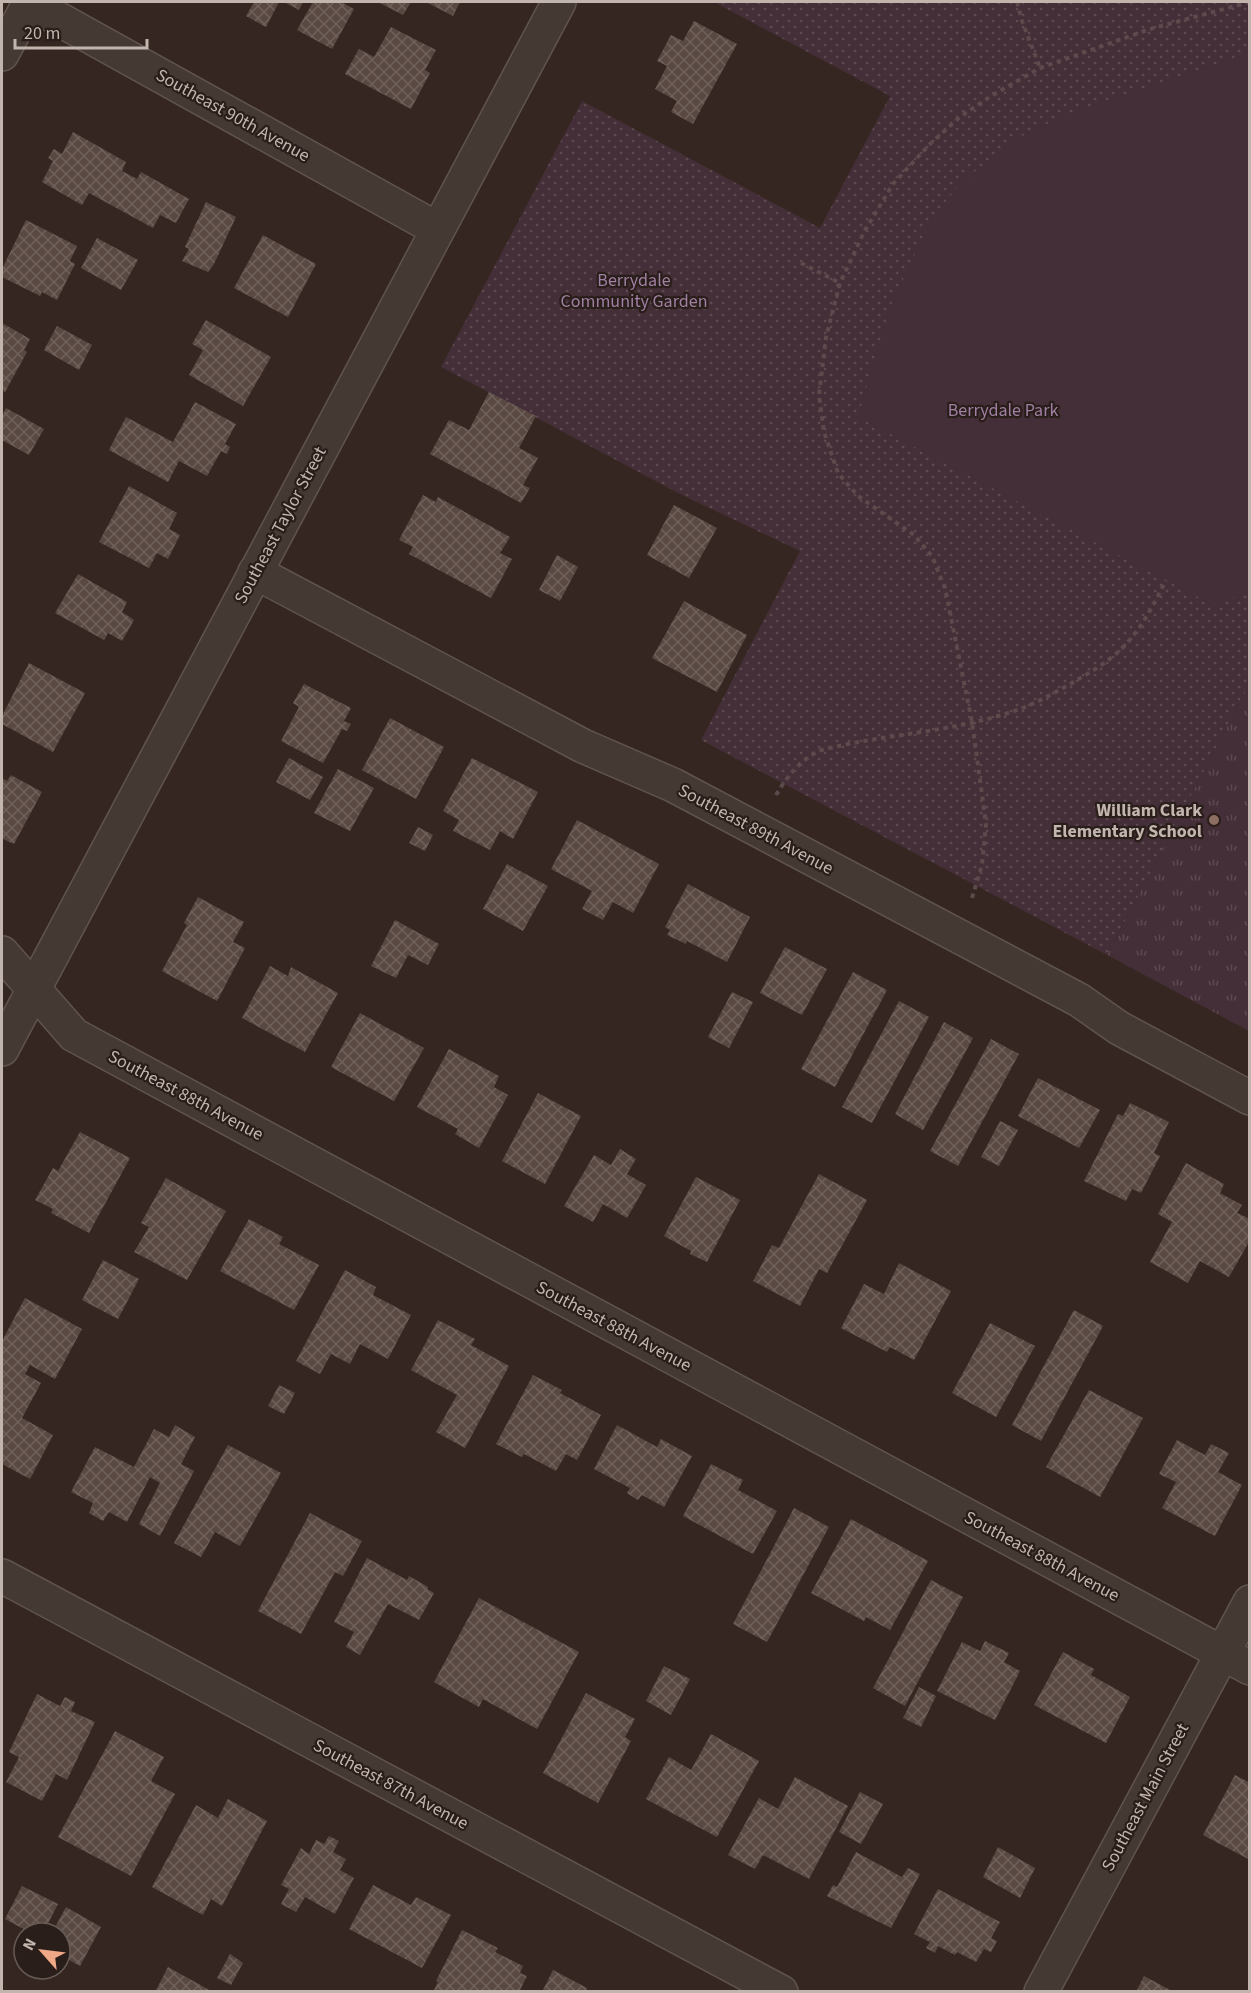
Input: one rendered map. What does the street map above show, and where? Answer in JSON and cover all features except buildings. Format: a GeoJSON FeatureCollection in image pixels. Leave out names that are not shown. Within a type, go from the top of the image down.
{"type":"FeatureCollection","features":[{"type":"Feature","properties":{"kind":"street","name":"Southeast 90th Avenue"},"geometry":{"type":"LineString","coordinates":[[29,2],[437,229]]}},
{"type":"Feature","properties":{"kind":"street"},"geometry":{"type":"LineString","coordinates":[[2,54],[29,2]]}},
{"type":"Feature","properties":{"kind":"street","name":"Southeast Taylor Street"},"geometry":{"type":"LineString","coordinates":[[2,1049],[559,2]]}},
{"type":"Feature","properties":{"kind":"street","name":"Southeast 89th Avenue"},"geometry":{"type":"LineString","coordinates":[[255,572],[583,746],[672,785],[1079,1000],[1119,1028],[1250,1098]]}},
{"type":"Feature","properties":{"kind":"street","name":"Southeast 88th Avenue"},"geometry":{"type":"LineString","coordinates":[[2,953],[74,1035],[1236,1661]]}},
{"type":"Feature","properties":{"kind":"street","name":"Southeast 87th Avenue"},"geometry":{"type":"LineString","coordinates":[[2,1576],[781,1992]]}},
{"type":"Feature","properties":{"kind":"street","name":"Southeast Main Street"},"geometry":{"type":"LineString","coordinates":[[1041,1992],[1236,1661],[1250,1602]]}},
{"type":"Feature","properties":{"kind":"path"},"geometry":{"type":"LineString","coordinates":[[1017,2],[1040,68]]}},
{"type":"Feature","properties":{"kind":"path"},"geometry":{"type":"LineString","coordinates":[[955,935],[974,894],[986,824],[972,722],[945,588],[932,556],[914,535],[858,496],[838,473],[824,432],[819,395],[826,337],[840,283],[864,232],[892,184],[930,144],[960,117],[1040,68],[1150,29],[1250,2]]}},
{"type":"Feature","properties":{"kind":"path"},"geometry":{"type":"LineString","coordinates":[[801,264],[840,283]]}},
{"type":"Feature","properties":{"kind":"path"},"geometry":{"type":"LineString","coordinates":[[756,830],[787,777],[798,763],[818,751],[972,722],[1011,712],[1038,701],[1092,671],[1118,653],[1137,631],[1153,607],[1166,580]]}},
{"type":"Feature","properties":{"kind":"green space","name":"Berrydale Park"},"geometry":{"type":"Polygon","coordinates":[[[714,2],[1249,2],[1249,685],[1107,955],[701,740],[800,551],[680,494],[441,367],[582,101],[820,228],[890,96],[714,2]]]}},
{"type":"Feature","properties":{"kind":"green space"},"geometry":{"type":"Polygon","coordinates":[[[1249,53],[1249,592],[1213,605],[858,417],[890,307],[933,216],[964,180],[1016,139],[1068,114],[1249,53]]]}},
{"type":"Feature","properties":{"kind":"green space","name":"William Clark Elementary School"},"geometry":{"type":"Polygon","coordinates":[[[1249,685],[1250,1031],[1107,955],[1249,685]]]}},
{"type":"Feature","properties":{"kind":"place","name":"William Clark Elementary School"},"geometry":{"type":"Point","coordinates":[1214,820]}},
{"type":"Feature","properties":{"kind":"park label","name":"Berrydale Community Garden"},"geometry":{"type":"Point","coordinates":[634,290]}}]}
